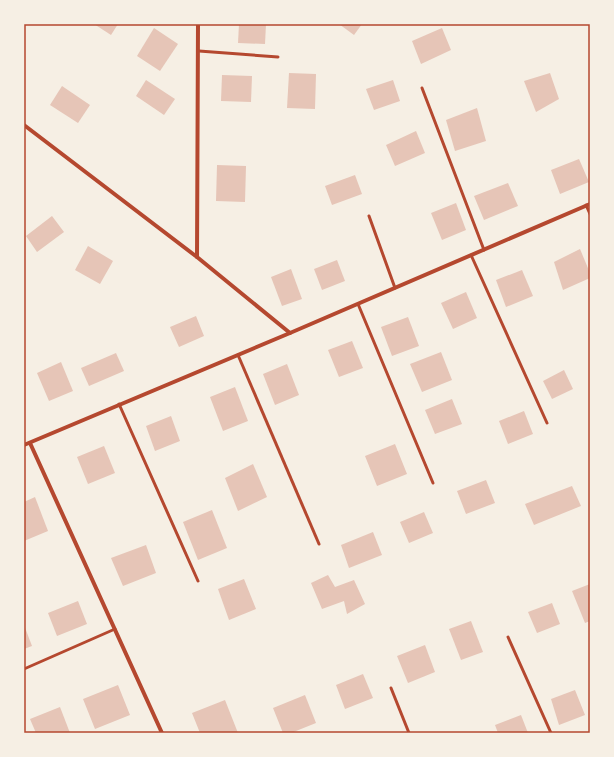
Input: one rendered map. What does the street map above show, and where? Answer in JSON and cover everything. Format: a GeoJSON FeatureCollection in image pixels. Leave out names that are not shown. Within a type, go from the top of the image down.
{"type":"FeatureCollection","features":[{"type":"Feature","properties":{"kind":"street"},"geometry":{"type":"LineString","coordinates":[[197,257],[198,24]]}},
{"type":"Feature","properties":{"kind":"street"},"geometry":{"type":"LineString","coordinates":[[24,125],[197,257],[290,333]]}},
{"type":"Feature","properties":{"kind":"street"},"geometry":{"type":"LineString","coordinates":[[24,445],[358,304],[588,204]]}},
{"type":"Feature","properties":{"kind":"street"},"geometry":{"type":"LineString","coordinates":[[30,443],[162,733]]}},
{"type":"Feature","properties":{"kind":"lane"},"geometry":{"type":"LineString","coordinates":[[198,51],[278,57]]}},
{"type":"Feature","properties":{"kind":"lane"},"geometry":{"type":"LineString","coordinates":[[422,88],[484,250]]}},
{"type":"Feature","properties":{"kind":"lane"},"geometry":{"type":"LineString","coordinates":[[588,204],[590,214]]}},
{"type":"Feature","properties":{"kind":"lane"},"geometry":{"type":"LineString","coordinates":[[369,216],[395,288]]}},
{"type":"Feature","properties":{"kind":"lane"},"geometry":{"type":"LineString","coordinates":[[471,255],[547,423]]}},
{"type":"Feature","properties":{"kind":"lane"},"geometry":{"type":"LineString","coordinates":[[358,304],[433,482]]}},
{"type":"Feature","properties":{"kind":"lane"},"geometry":{"type":"LineString","coordinates":[[238,355],[319,544]]}},
{"type":"Feature","properties":{"kind":"lane"},"geometry":{"type":"LineString","coordinates":[[120,404],[198,581]]}},
{"type":"Feature","properties":{"kind":"lane"},"geometry":{"type":"LineString","coordinates":[[24,669],[115,629]]}},
{"type":"Feature","properties":{"kind":"lane"},"geometry":{"type":"LineString","coordinates":[[508,637],[550,733]]}},
{"type":"Feature","properties":{"kind":"lane"},"geometry":{"type":"LineString","coordinates":[[390,688],[410,733]]}},
{"type":"Feature","properties":{"kind":"building"},"geometry":{"type":"Polygon","coordinates":[[[94,24],[118,24],[111,35],[94,24]]]}},
{"type":"Feature","properties":{"kind":"building"},"geometry":{"type":"Polygon","coordinates":[[[239,24],[266,24],[265,44],[238,43],[239,24]]]}},
{"type":"Feature","properties":{"kind":"building"},"geometry":{"type":"Polygon","coordinates":[[[339,24],[362,24],[354,35],[339,24]]]}},
{"type":"Feature","properties":{"kind":"building"},"geometry":{"type":"Polygon","coordinates":[[[154,28],[178,44],[160,71],[137,56],[154,28]]]}},
{"type":"Feature","properties":{"kind":"building"},"geometry":{"type":"Polygon","coordinates":[[[442,28],[451,50],[421,64],[412,41],[442,28]]]}},
{"type":"Feature","properties":{"kind":"building"},"geometry":{"type":"Polygon","coordinates":[[[289,73],[316,74],[315,109],[287,108],[289,73]]]}},
{"type":"Feature","properties":{"kind":"building"},"geometry":{"type":"Polygon","coordinates":[[[550,73],[559,99],[536,112],[524,81],[550,73]]]}},
{"type":"Feature","properties":{"kind":"building"},"geometry":{"type":"Polygon","coordinates":[[[222,75],[252,76],[251,102],[221,101],[222,75]]]}},
{"type":"Feature","properties":{"kind":"building"},"geometry":{"type":"Polygon","coordinates":[[[146,80],[175,99],[164,115],[136,96],[146,80]]]}},
{"type":"Feature","properties":{"kind":"building"},"geometry":{"type":"Polygon","coordinates":[[[393,80],[400,101],[374,110],[366,89],[393,80]]]}},
{"type":"Feature","properties":{"kind":"building"},"geometry":{"type":"Polygon","coordinates":[[[62,86],[90,105],[78,123],[50,105],[62,86]]]}},
{"type":"Feature","properties":{"kind":"building"},"geometry":{"type":"Polygon","coordinates":[[[477,108],[486,141],[455,151],[446,120],[477,108]]]}},
{"type":"Feature","properties":{"kind":"building"},"geometry":{"type":"Polygon","coordinates":[[[416,131],[425,153],[395,166],[386,145],[416,131]]]}},
{"type":"Feature","properties":{"kind":"building"},"geometry":{"type":"Polygon","coordinates":[[[579,159],[589,182],[560,194],[551,170],[579,159]]]}},
{"type":"Feature","properties":{"kind":"building"},"geometry":{"type":"Polygon","coordinates":[[[217,165],[246,166],[245,202],[216,201],[217,165]]]}},
{"type":"Feature","properties":{"kind":"building"},"geometry":{"type":"Polygon","coordinates":[[[355,175],[362,194],[332,205],[325,186],[355,175]]]}},
{"type":"Feature","properties":{"kind":"building"},"geometry":{"type":"Polygon","coordinates":[[[508,183],[518,206],[484,220],[474,196],[508,183]]]}},
{"type":"Feature","properties":{"kind":"building"},"geometry":{"type":"Polygon","coordinates":[[[456,203],[466,230],[442,240],[431,213],[456,203]]]}},
{"type":"Feature","properties":{"kind":"building"},"geometry":{"type":"Polygon","coordinates":[[[52,216],[64,232],[37,252],[26,236],[52,216]]]}},
{"type":"Feature","properties":{"kind":"building"},"geometry":{"type":"Polygon","coordinates":[[[88,246],[113,261],[100,284],[75,270],[88,246]]]}},
{"type":"Feature","properties":{"kind":"building"},"geometry":{"type":"Polygon","coordinates":[[[580,249],[590,273],[590,278],[563,290],[554,262],[580,249]]]}},
{"type":"Feature","properties":{"kind":"building"},"geometry":{"type":"Polygon","coordinates":[[[337,260],[345,281],[322,290],[314,269],[337,260]]]}},
{"type":"Feature","properties":{"kind":"building"},"geometry":{"type":"Polygon","coordinates":[[[291,269],[302,299],[282,306],[271,277],[291,269]]]}},
{"type":"Feature","properties":{"kind":"building"},"geometry":{"type":"Polygon","coordinates":[[[522,270],[533,296],[506,307],[496,280],[522,270]]]}},
{"type":"Feature","properties":{"kind":"building"},"geometry":{"type":"Polygon","coordinates":[[[466,292],[477,318],[453,329],[441,303],[466,292]]]}},
{"type":"Feature","properties":{"kind":"building"},"geometry":{"type":"Polygon","coordinates":[[[196,316],[204,336],[179,347],[170,327],[196,316]]]}},
{"type":"Feature","properties":{"kind":"building"},"geometry":{"type":"Polygon","coordinates":[[[408,317],[419,346],[392,356],[381,327],[408,317]]]}},
{"type":"Feature","properties":{"kind":"building"},"geometry":{"type":"Polygon","coordinates":[[[352,341],[363,368],[339,377],[328,350],[352,341]]]}},
{"type":"Feature","properties":{"kind":"building"},"geometry":{"type":"Polygon","coordinates":[[[441,352],[452,380],[422,392],[410,364],[441,352]]]}},
{"type":"Feature","properties":{"kind":"building"},"geometry":{"type":"Polygon","coordinates":[[[116,353],[124,371],[89,386],[81,368],[116,353]]]}},
{"type":"Feature","properties":{"kind":"building"},"geometry":{"type":"Polygon","coordinates":[[[61,362],[73,391],[49,401],[37,373],[61,362]]]}},
{"type":"Feature","properties":{"kind":"building"},"geometry":{"type":"Polygon","coordinates":[[[287,364],[299,395],[275,405],[263,374],[287,364]]]}},
{"type":"Feature","properties":{"kind":"building"},"geometry":{"type":"Polygon","coordinates":[[[564,370],[573,389],[552,399],[543,381],[564,370]]]}},
{"type":"Feature","properties":{"kind":"building"},"geometry":{"type":"Polygon","coordinates":[[[235,387],[248,421],[223,431],[210,397],[235,387]]]}},
{"type":"Feature","properties":{"kind":"building"},"geometry":{"type":"Polygon","coordinates":[[[452,399],[462,424],[435,434],[425,410],[452,399]]]}},
{"type":"Feature","properties":{"kind":"building"},"geometry":{"type":"Polygon","coordinates":[[[524,411],[533,434],[508,444],[499,421],[524,411]]]}},
{"type":"Feature","properties":{"kind":"building"},"geometry":{"type":"Polygon","coordinates":[[[171,416],[180,441],[155,451],[146,426],[171,416]]]}},
{"type":"Feature","properties":{"kind":"building"},"geometry":{"type":"Polygon","coordinates":[[[395,444],[407,474],[377,486],[365,456],[395,444]]]}},
{"type":"Feature","properties":{"kind":"building"},"geometry":{"type":"Polygon","coordinates":[[[104,446],[115,473],[88,484],[77,457],[104,446]]]}},
{"type":"Feature","properties":{"kind":"building"},"geometry":{"type":"Polygon","coordinates":[[[253,464],[267,497],[238,511],[225,478],[253,464]]]}},
{"type":"Feature","properties":{"kind":"building"},"geometry":{"type":"Polygon","coordinates":[[[486,480],[495,503],[466,514],[457,491],[486,480]]]}},
{"type":"Feature","properties":{"kind":"building"},"geometry":{"type":"Polygon","coordinates":[[[572,486],[581,506],[534,525],[525,504],[572,486]]]}},
{"type":"Feature","properties":{"kind":"building"},"geometry":{"type":"Polygon","coordinates":[[[35,497],[48,531],[24,541],[24,502],[35,497]]]}},
{"type":"Feature","properties":{"kind":"building"},"geometry":{"type":"Polygon","coordinates":[[[212,510],[227,548],[198,560],[183,522],[212,510]]]}},
{"type":"Feature","properties":{"kind":"building"},"geometry":{"type":"Polygon","coordinates":[[[424,512],[433,533],[409,543],[400,522],[424,512]]]}},
{"type":"Feature","properties":{"kind":"building"},"geometry":{"type":"Polygon","coordinates":[[[373,532],[382,555],[349,568],[341,545],[373,532]]]}},
{"type":"Feature","properties":{"kind":"building"},"geometry":{"type":"Polygon","coordinates":[[[146,545],[156,573],[123,586],[111,558],[146,545]]]}},
{"type":"Feature","properties":{"kind":"building"},"geometry":{"type":"Polygon","coordinates":[[[328,575],[335,587],[354,580],[365,604],[347,614],[344,601],[322,609],[311,583],[328,575]]]}},
{"type":"Feature","properties":{"kind":"building"},"geometry":{"type":"Polygon","coordinates":[[[244,579],[256,609],[229,620],[218,589],[244,579]]]}},
{"type":"Feature","properties":{"kind":"building"},"geometry":{"type":"Polygon","coordinates":[[[590,584],[590,621],[585,623],[572,591],[590,584]]]}},
{"type":"Feature","properties":{"kind":"building"},"geometry":{"type":"Polygon","coordinates":[[[78,601],[87,624],[57,636],[48,613],[78,601]]]}},
{"type":"Feature","properties":{"kind":"building"},"geometry":{"type":"Polygon","coordinates":[[[552,603],[560,624],[537,633],[528,612],[552,603]]]}},
{"type":"Feature","properties":{"kind":"building"},"geometry":{"type":"Polygon","coordinates":[[[471,621],[483,652],[461,660],[449,629],[471,621]]]}},
{"type":"Feature","properties":{"kind":"building"},"geometry":{"type":"Polygon","coordinates":[[[24,625],[32,646],[24,649],[24,625]]]}},
{"type":"Feature","properties":{"kind":"building"},"geometry":{"type":"Polygon","coordinates":[[[425,645],[435,672],[408,683],[397,656],[425,645]]]}},
{"type":"Feature","properties":{"kind":"building"},"geometry":{"type":"Polygon","coordinates":[[[363,674],[373,698],[345,709],[336,685],[363,674]]]}},
{"type":"Feature","properties":{"kind":"building"},"geometry":{"type":"Polygon","coordinates":[[[118,685],[130,715],[95,729],[83,699],[118,685]]]}},
{"type":"Feature","properties":{"kind":"building"},"geometry":{"type":"Polygon","coordinates":[[[575,690],[585,715],[559,725],[551,699],[575,690]]]}},
{"type":"Feature","properties":{"kind":"building"},"geometry":{"type":"Polygon","coordinates":[[[305,695],[316,723],[291,733],[283,733],[273,708],[305,695]]]}},
{"type":"Feature","properties":{"kind":"building"},"geometry":{"type":"Polygon","coordinates":[[[225,700],[238,733],[200,733],[192,713],[225,700]]]}},
{"type":"Feature","properties":{"kind":"building"},"geometry":{"type":"Polygon","coordinates":[[[60,707],[70,733],[36,733],[30,719],[60,707]]]}},
{"type":"Feature","properties":{"kind":"building"},"geometry":{"type":"Polygon","coordinates":[[[521,715],[528,733],[498,733],[495,725],[521,715]]]}}]}
